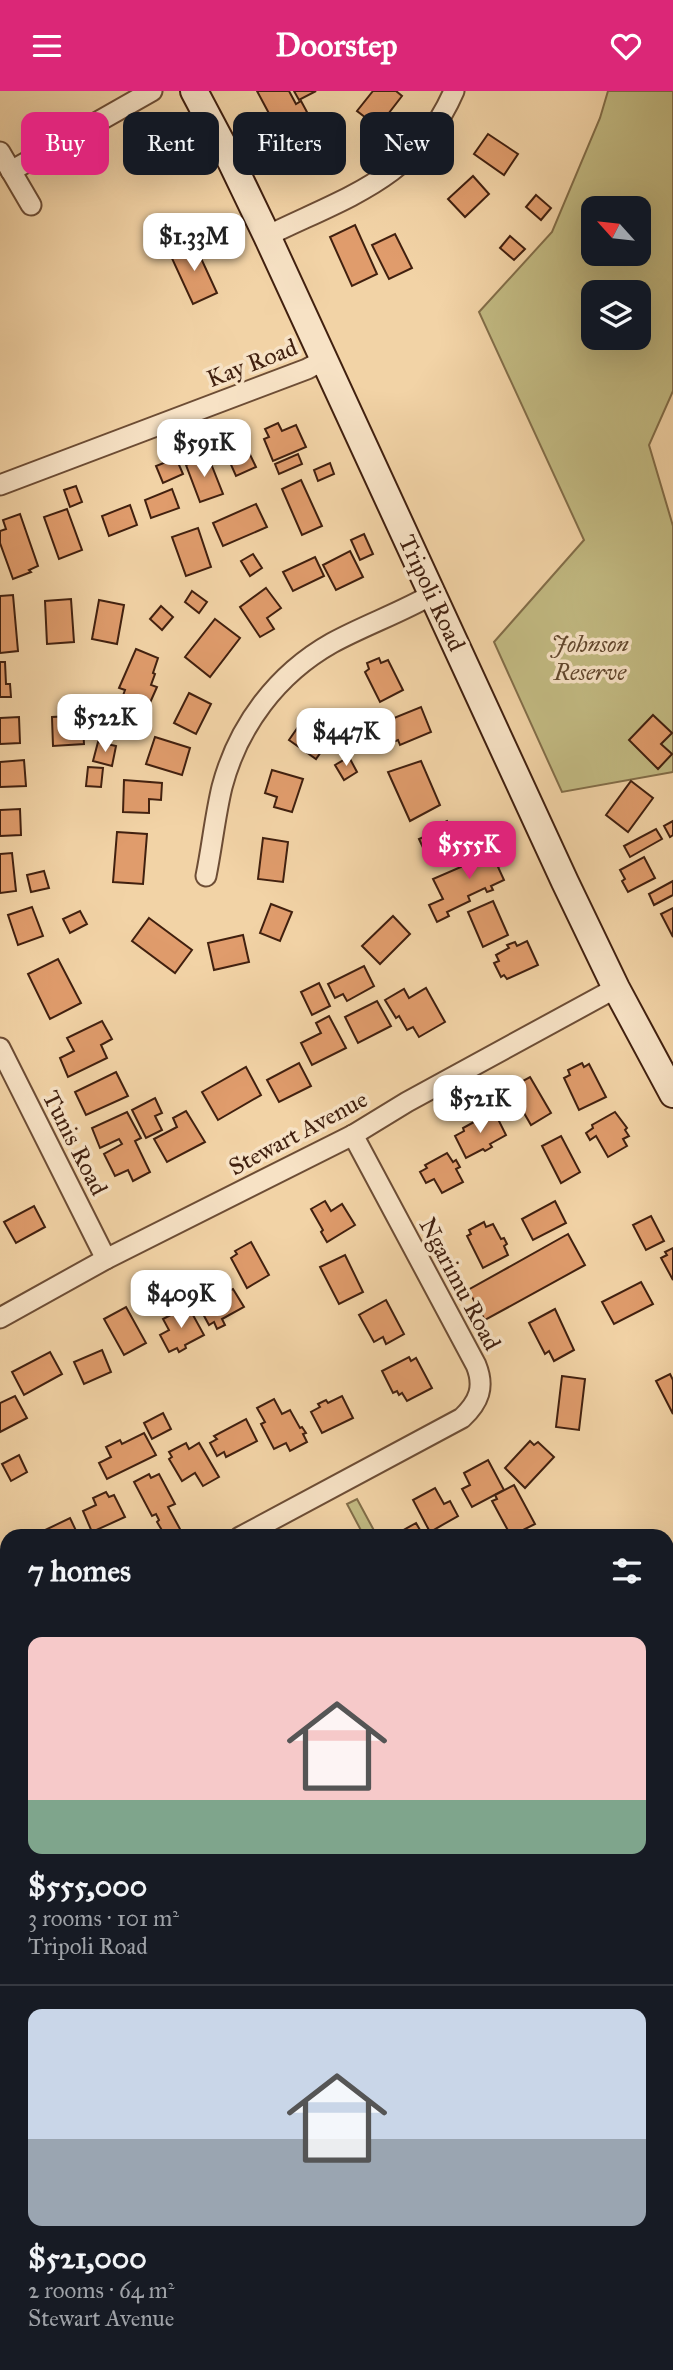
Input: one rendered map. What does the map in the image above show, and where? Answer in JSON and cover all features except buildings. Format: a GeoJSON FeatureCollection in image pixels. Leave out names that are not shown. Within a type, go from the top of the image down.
{"type":"FeatureCollection","features":[{"type":"Feature","properties":{"kind":"street"},"geometry":{"type":"LineString","coordinates":[[11,171],[152,91]]}},
{"type":"Feature","properties":{"kind":"street","name":"Tripoli Road"},"geometry":{"type":"LineString","coordinates":[[194,91],[267,236],[559,869],[616,988],[673,1094]]}},
{"type":"Feature","properties":{"kind":"street"},"geometry":{"type":"LineString","coordinates":[[267,236],[371,186],[399,167],[426,140],[445,111],[454,91]]}},
{"type":"Feature","properties":{"kind":"street"},"geometry":{"type":"LineString","coordinates":[[0,152],[31,205]]}},
{"type":"Feature","properties":{"kind":"street","name":"Kay Road"},"geometry":{"type":"LineString","coordinates":[[0,485],[307,369],[324,360]]}},
{"type":"Feature","properties":{"kind":"street"},"geometry":{"type":"LineString","coordinates":[[206,876],[229,763],[263,702],[298,666],[319,651],[433,594]]}},
{"type":"Feature","properties":{"kind":"street","name":"Stewart Avenue"},"geometry":{"type":"LineString","coordinates":[[0,1318],[106,1259],[353,1135],[407,1102],[616,988]]}},
{"type":"Feature","properties":{"kind":"street","name":"Tunis Road"},"geometry":{"type":"LineString","coordinates":[[0,1048],[106,1259]]}},
{"type":"Feature","properties":{"kind":"street","name":"Ngarimu Road"},"geometry":{"type":"LineString","coordinates":[[255,1529],[462,1418],[473,1408],[480,1394],[482,1378],[476,1365],[353,1135]]}},
{"type":"Feature","properties":{"kind":"green space","name":"Johnson Reserve"},"geometry":{"type":"Polygon","coordinates":[[[608,91],[673,91],[673,391],[649,445],[673,526],[673,772],[562,792],[494,642],[584,540],[479,312],[552,232],[600,118],[608,91]]]}},
{"type":"Feature","properties":{"kind":"green space"},"geometry":{"type":"Polygon","coordinates":[[[357,1499],[373,1529],[360,1529],[347,1504],[357,1499]]]}}]}
